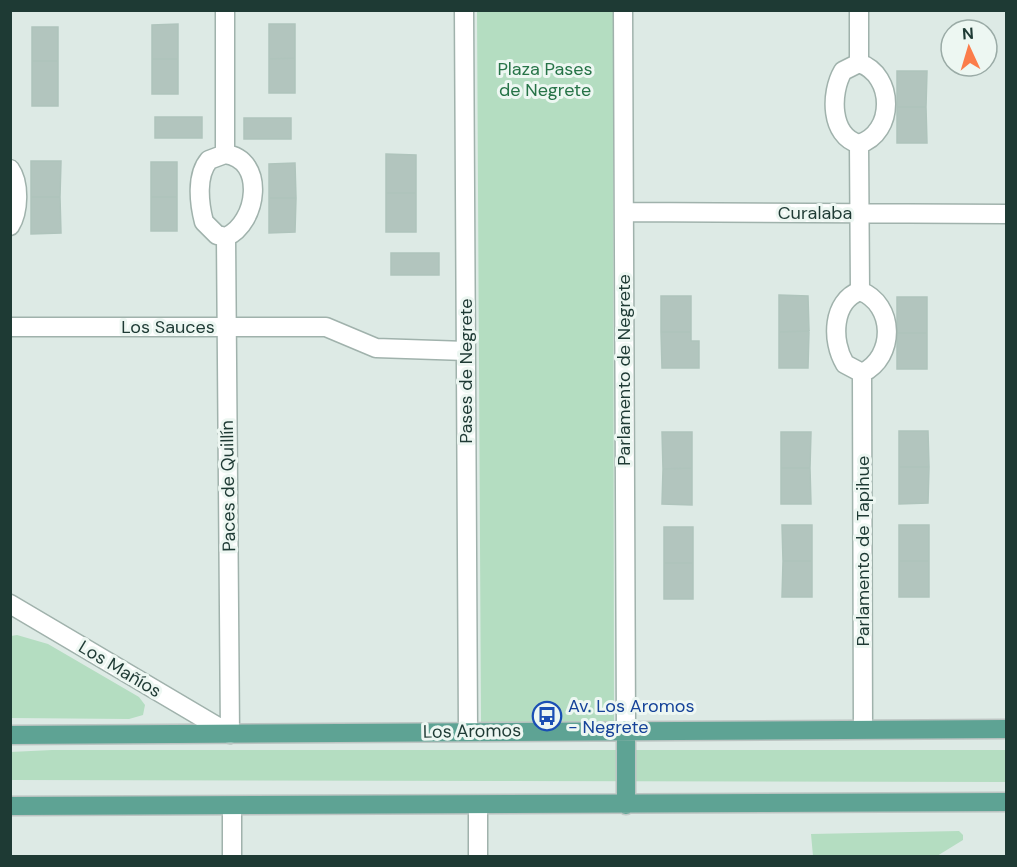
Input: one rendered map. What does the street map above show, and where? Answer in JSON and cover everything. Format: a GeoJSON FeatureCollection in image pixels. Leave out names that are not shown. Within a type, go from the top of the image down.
{"type":"FeatureCollection","features":[{"type":"Feature","properties":{"kind":"main road","name":"Los Aromos"},"geometry":{"type":"LineString","coordinates":[[10,735],[1006,729]]}},
{"type":"Feature","properties":{"kind":"main road"},"geometry":{"type":"LineString","coordinates":[[626,730],[626,805]]}},
{"type":"Feature","properties":{"kind":"main road"},"geometry":{"type":"LineString","coordinates":[[10,806],[232,807],[1006,802]]}},
{"type":"Feature","properties":{"kind":"street"},"geometry":{"type":"LineString","coordinates":[[225,10],[225,154]]}},
{"type":"Feature","properties":{"kind":"street","name":"Pases de Negrete"},"geometry":{"type":"LineString","coordinates":[[465,10],[468,731]]}},
{"type":"Feature","properties":{"kind":"street","name":"Parlamento de Negrete"},"geometry":{"type":"LineString","coordinates":[[623,10],[626,730]]}},
{"type":"Feature","properties":{"kind":"street"},"geometry":{"type":"LineString","coordinates":[[859,10],[859,63]]}},
{"type":"Feature","properties":{"kind":"street"},"geometry":{"type":"LineString","coordinates":[[859,63],[869,66],[882,82],[885,111],[880,130],[874,137],[859,144],[845,138],[839,130],[836,100],[838,80],[843,71],[859,63]]}},
{"type":"Feature","properties":{"kind":"street"},"geometry":{"type":"LineString","coordinates":[[859,144],[860,291]]}},
{"type":"Feature","properties":{"kind":"street"},"geometry":{"type":"LineString","coordinates":[[225,154],[244,163],[251,182],[248,218],[241,228],[226,237],[217,235],[204,222],[201,181],[201,173],[209,160],[225,154]]}},
{"type":"Feature","properties":{"kind":"street"},"geometry":{"type":"LineString","coordinates":[[10,169],[15,182],[16,207],[10,226]]}},
{"type":"Feature","properties":{"kind":"street","name":"Curalaba"},"geometry":{"type":"LineString","coordinates":[[624,212],[1006,214]]}},
{"type":"Feature","properties":{"kind":"street","name":"Paces de Quillín"},"geometry":{"type":"LineString","coordinates":[[226,237],[230,734]]}},
{"type":"Feature","properties":{"kind":"street"},"geometry":{"type":"LineString","coordinates":[[860,291],[870,295],[883,310],[886,333],[883,354],[876,363],[862,373],[845,364],[838,348],[838,313],[841,305],[852,294],[860,291]]}},
{"type":"Feature","properties":{"kind":"street","name":"Los Sauces"},"geometry":{"type":"LineString","coordinates":[[10,327],[326,327],[376,348],[466,351]]}},
{"type":"Feature","properties":{"kind":"street","name":"Parlamento de Tapihue"},"geometry":{"type":"LineString","coordinates":[[862,373],[863,729]]}},
{"type":"Feature","properties":{"kind":"street","name":"Los Mañíos"},"geometry":{"type":"LineString","coordinates":[[10,604],[230,734]]}},
{"type":"Feature","properties":{"kind":"street"},"geometry":{"type":"LineString","coordinates":[[478,805],[478,856]]}},
{"type":"Feature","properties":{"kind":"street"},"geometry":{"type":"LineString","coordinates":[[232,807],[232,856]]}},
{"type":"Feature","properties":{"kind":"green space","name":"Plaza Pases de Negrete"},"geometry":{"type":"Polygon","coordinates":[[[477,11],[613,11],[614,722],[481,722],[477,11]]]}},
{"type":"Feature","properties":{"kind":"green space"},"geometry":{"type":"Polygon","coordinates":[[[17,635],[48,644],[139,697],[145,705],[143,715],[129,719],[11,718],[11,636],[17,635]]]}},
{"type":"Feature","properties":{"kind":"green space"},"geometry":{"type":"Polygon","coordinates":[[[52,750],[1006,750],[1006,782],[11,780],[10,752],[52,750]]]}},
{"type":"Feature","properties":{"kind":"green space"},"geometry":{"type":"Polygon","coordinates":[[[959,831],[963,835],[963,840],[937,856],[813,856],[811,834],[959,831]]]}},
{"type":"Feature","properties":{"kind":"building"},"geometry":{"type":"Polygon","coordinates":[[[178,24],[178,59],[152,59],[152,25],[178,24]]]}},
{"type":"Feature","properties":{"kind":"building"},"geometry":{"type":"Polygon","coordinates":[[[269,24],[295,24],[295,58],[269,59],[269,24]]]}},
{"type":"Feature","properties":{"kind":"building"},"geometry":{"type":"Polygon","coordinates":[[[32,27],[58,27],[58,61],[32,61],[32,27]]]}},
{"type":"Feature","properties":{"kind":"building"},"geometry":{"type":"Polygon","coordinates":[[[295,58],[295,93],[269,93],[269,59],[295,58]]]}},
{"type":"Feature","properties":{"kind":"building"},"geometry":{"type":"Polygon","coordinates":[[[152,59],[178,59],[178,94],[152,94],[152,59]]]}},
{"type":"Feature","properties":{"kind":"building"},"geometry":{"type":"Polygon","coordinates":[[[32,61],[58,61],[58,106],[32,106],[32,61]]]}},
{"type":"Feature","properties":{"kind":"building"},"geometry":{"type":"Polygon","coordinates":[[[897,71],[927,71],[926,107],[897,107],[897,71]]]}},
{"type":"Feature","properties":{"kind":"building"},"geometry":{"type":"Polygon","coordinates":[[[897,107],[926,107],[927,143],[897,143],[897,107]]]}},
{"type":"Feature","properties":{"kind":"building"},"geometry":{"type":"Polygon","coordinates":[[[155,117],[202,117],[202,138],[155,138],[155,117]]]}},
{"type":"Feature","properties":{"kind":"building"},"geometry":{"type":"Polygon","coordinates":[[[244,118],[291,118],[291,139],[244,139],[244,118]]]}},
{"type":"Feature","properties":{"kind":"building"},"geometry":{"type":"Polygon","coordinates":[[[386,154],[416,155],[416,193],[386,193],[386,154]]]}},
{"type":"Feature","properties":{"kind":"building"},"geometry":{"type":"Polygon","coordinates":[[[31,161],[61,161],[60,197],[31,197],[31,161]]]}},
{"type":"Feature","properties":{"kind":"building"},"geometry":{"type":"Polygon","coordinates":[[[151,162],[177,162],[177,197],[151,197],[151,162]]]}},
{"type":"Feature","properties":{"kind":"building"},"geometry":{"type":"Polygon","coordinates":[[[295,163],[296,198],[269,198],[269,164],[295,163]]]}},
{"type":"Feature","properties":{"kind":"building"},"geometry":{"type":"Polygon","coordinates":[[[386,193],[416,193],[416,232],[386,232],[386,193]]]}},
{"type":"Feature","properties":{"kind":"building"},"geometry":{"type":"Polygon","coordinates":[[[31,197],[60,197],[61,233],[31,234],[31,197]]]}},
{"type":"Feature","properties":{"kind":"building"},"geometry":{"type":"Polygon","coordinates":[[[151,197],[177,197],[177,231],[151,231],[151,197]]]}},
{"type":"Feature","properties":{"kind":"building"},"geometry":{"type":"Polygon","coordinates":[[[269,198],[296,198],[295,232],[269,233],[269,198]]]}},
{"type":"Feature","properties":{"kind":"building"},"geometry":{"type":"Polygon","coordinates":[[[391,253],[439,253],[439,275],[391,275],[391,253]]]}},
{"type":"Feature","properties":{"kind":"building"},"geometry":{"type":"Polygon","coordinates":[[[779,295],[808,296],[809,331],[779,332],[779,295]]]}},
{"type":"Feature","properties":{"kind":"building"},"geometry":{"type":"Polygon","coordinates":[[[661,296],[691,296],[691,332],[661,332],[661,296]]]}},
{"type":"Feature","properties":{"kind":"building"},"geometry":{"type":"Polygon","coordinates":[[[897,297],[927,297],[927,333],[897,333],[897,297]]]}},
{"type":"Feature","properties":{"kind":"building"},"geometry":{"type":"Polygon","coordinates":[[[809,331],[808,368],[779,368],[779,332],[809,331]]]}},
{"type":"Feature","properties":{"kind":"building"},"geometry":{"type":"Polygon","coordinates":[[[661,332],[691,332],[691,341],[699,341],[699,368],[662,368],[661,332]]]}},
{"type":"Feature","properties":{"kind":"building"},"geometry":{"type":"Polygon","coordinates":[[[897,333],[927,333],[927,369],[897,369],[897,333]]]}},
{"type":"Feature","properties":{"kind":"building"},"geometry":{"type":"Polygon","coordinates":[[[899,431],[928,431],[929,467],[899,467],[899,431]]]}},
{"type":"Feature","properties":{"kind":"building"},"geometry":{"type":"Polygon","coordinates":[[[662,432],[692,432],[692,468],[663,469],[662,432]]]}},
{"type":"Feature","properties":{"kind":"building"},"geometry":{"type":"Polygon","coordinates":[[[781,432],[811,432],[810,468],[781,468],[781,432]]]}},
{"type":"Feature","properties":{"kind":"building"},"geometry":{"type":"Polygon","coordinates":[[[899,467],[929,467],[928,503],[899,504],[899,467]]]}},
{"type":"Feature","properties":{"kind":"building"},"geometry":{"type":"Polygon","coordinates":[[[692,468],[692,505],[662,504],[663,469],[692,468]]]}},
{"type":"Feature","properties":{"kind":"building"},"geometry":{"type":"Polygon","coordinates":[[[781,468],[810,468],[811,504],[781,504],[781,468]]]}},
{"type":"Feature","properties":{"kind":"building"},"geometry":{"type":"Polygon","coordinates":[[[782,525],[812,525],[812,561],[783,561],[782,525]]]}},
{"type":"Feature","properties":{"kind":"building"},"geometry":{"type":"Polygon","coordinates":[[[899,525],[929,525],[929,561],[899,561],[899,525]]]}},
{"type":"Feature","properties":{"kind":"building"},"geometry":{"type":"Polygon","coordinates":[[[664,527],[693,527],[693,563],[664,563],[664,527]]]}},
{"type":"Feature","properties":{"kind":"building"},"geometry":{"type":"Polygon","coordinates":[[[783,561],[812,561],[812,597],[782,597],[783,561]]]}},
{"type":"Feature","properties":{"kind":"building"},"geometry":{"type":"Polygon","coordinates":[[[899,561],[929,561],[929,597],[899,597],[899,561]]]}},
{"type":"Feature","properties":{"kind":"building"},"geometry":{"type":"Polygon","coordinates":[[[664,563],[693,563],[693,599],[664,599],[664,563]]]}},
{"type":"Feature","properties":{"kind":"place","name":"Av. Los Aromos - Negrete"},"geometry":{"type":"Point","coordinates":[547,716]}}]}
